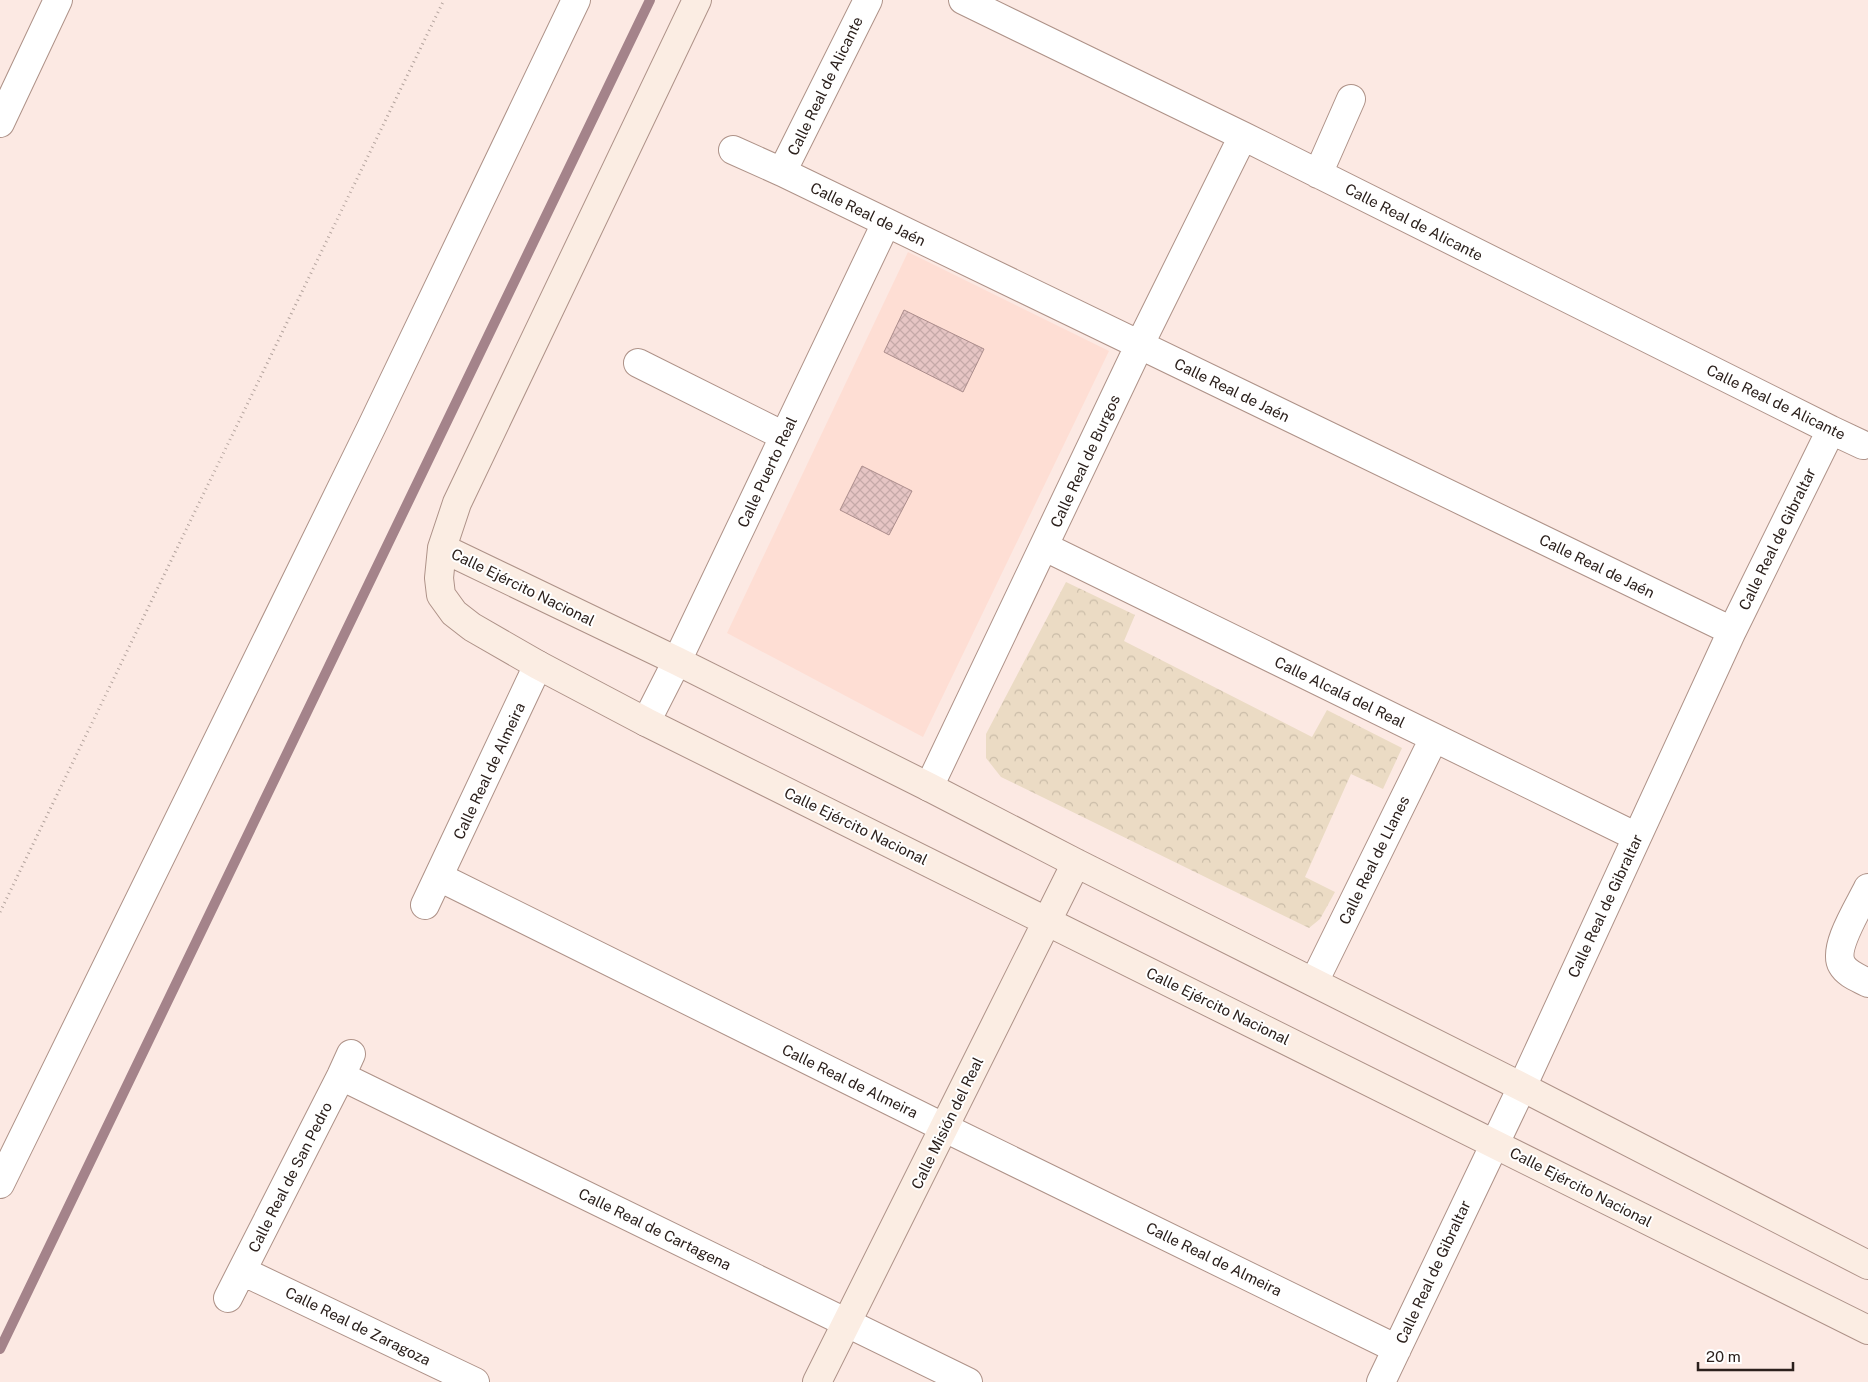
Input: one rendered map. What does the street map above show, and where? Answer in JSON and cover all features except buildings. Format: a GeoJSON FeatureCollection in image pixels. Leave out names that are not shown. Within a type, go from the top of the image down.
{"type":"FeatureCollection","features":[{"type":"Feature","properties":{"kind":"street"},"geometry":{"type":"LineString","coordinates":[[0,123],[58,0]]}},
{"type":"Feature","properties":{"kind":"street"},"geometry":{"type":"LineString","coordinates":[[0,1184],[371,428],[576,0]]}},
{"type":"Feature","properties":{"kind":"street"},"geometry":{"type":"LineString","coordinates":[[442,548],[457,503],[470,473],[697,0]]}},
{"type":"Feature","properties":{"kind":"street","name":"Calle Real de Alicante"},"geometry":{"type":"LineString","coordinates":[[782,172],[868,0]]}},
{"type":"Feature","properties":{"kind":"street","name":"Calle Real de Alicante"},"geometry":{"type":"LineString","coordinates":[[963,0],[1243,136],[1863,445]]}},
{"type":"Feature","properties":{"kind":"street"},"geometry":{"type":"LineString","coordinates":[[1318,174],[1351,99]]}},
{"type":"Feature","properties":{"kind":"street","name":"Calle Real de Burgos"},"geometry":{"type":"LineString","coordinates":[[929,787],[1140,346],[1243,136]]}},
{"type":"Feature","properties":{"kind":"street","name":"Calle Real de Jaén"},"geometry":{"type":"LineString","coordinates":[[733,150],[886,222],[1732,632]]}},
{"type":"Feature","properties":{"kind":"street","name":"Calle Puerto Real"},"geometry":{"type":"LineString","coordinates":[[646,722],[677,661],[886,222]]}},
{"type":"Feature","properties":{"kind":"street"},"geometry":{"type":"LineString","coordinates":[[638,363],[784,436]]}},
{"type":"Feature","properties":{"kind":"street","name":"Calle Real de Gibraltar"},"geometry":{"type":"LineString","coordinates":[[1381,1382],[1522,1087],[1732,632],[1830,430]]}},
{"type":"Feature","properties":{"kind":"street","name":"Calle Alcalá del Real"},"geometry":{"type":"LineString","coordinates":[[1044,546],[1637,837]]}},
{"type":"Feature","properties":{"kind":"street","name":"Calle Ejército Nacional"},"geometry":{"type":"LineString","coordinates":[[1868,1265],[1522,1087],[929,787],[677,661],[442,548],[439,578],[442,595],[454,613],[472,627],[538,666],[646,722],[1868,1330]]}},
{"type":"Feature","properties":{"kind":"street","name":"Calle Real de Almeira"},"geometry":{"type":"LineString","coordinates":[[425,905],[538,666]]}},
{"type":"Feature","properties":{"kind":"street","name":"Calle Real de Llanes"},"geometry":{"type":"LineString","coordinates":[[1314,982],[1434,738]]}},
{"type":"Feature","properties":{"kind":"street","name":"Calle Misión del Real"},"geometry":{"type":"LineString","coordinates":[[817,1382],[1076,863]]}},
{"type":"Feature","properties":{"kind":"street","name":"Calle Real de Almeira"},"geometry":{"type":"LineString","coordinates":[[439,877],[945,1128],[1398,1349]]}},
{"type":"Feature","properties":{"kind":"street"},"geometry":{"type":"LineString","coordinates":[[1868,888],[1839,951],[1841,964],[1848,972],[1868,983]]}},
{"type":"Feature","properties":{"kind":"street","name":"Calle Real de San Pedro"},"geometry":{"type":"LineString","coordinates":[[228,1298],[346,1065]]}},
{"type":"Feature","properties":{"kind":"street","name":"Calle Real de Cartagena"},"geometry":{"type":"LineString","coordinates":[[346,1065],[968,1382]]}},
{"type":"Feature","properties":{"kind":"street","name":"Calle Real de Zaragoza"},"geometry":{"type":"LineString","coordinates":[[242,1271],[475,1382]]}},
{"type":"Feature","properties":{"kind":"path"},"geometry":{"type":"LineString","coordinates":[[0,912],[444,0]]}},
{"type":"Feature","properties":{"kind":"shaded area"},"geometry":{"type":"Polygon","coordinates":[[[908,252],[1109,351],[923,737],[727,633],[908,252]]]}},
{"type":"Feature","properties":{"kind":"green space"},"geometry":{"type":"Polygon","coordinates":[[[1066,582],[1135,615],[1124,641],[1312,737],[1327,710],[1402,748],[1383,789],[1351,774],[1305,877],[1335,892],[1320,919],[1309,928],[1001,777],[986,758],[986,734],[1066,582]]]}},
{"type":"Feature","properties":{"kind":"waterway"},"geometry":{"type":"LineString","coordinates":[[0,1349],[650,0]]}}]}
